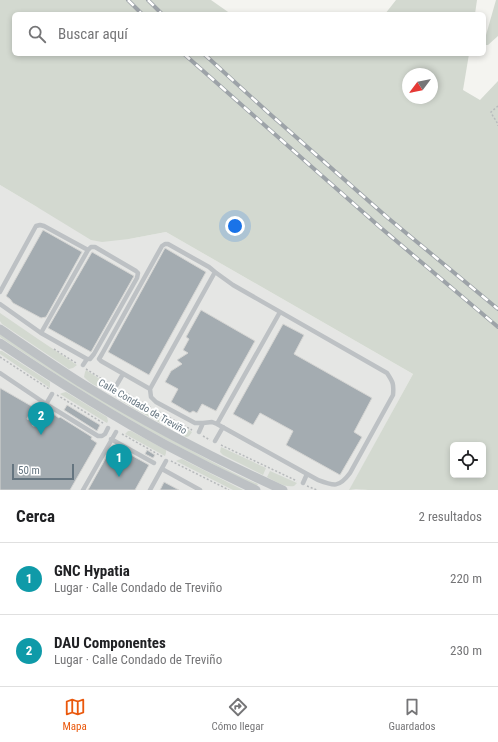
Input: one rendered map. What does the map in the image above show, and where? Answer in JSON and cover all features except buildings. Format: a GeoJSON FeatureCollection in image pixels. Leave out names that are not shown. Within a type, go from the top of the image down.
{"type":"FeatureCollection","features":[{"type":"Feature","properties":{"kind":"street","name":"Calle Condado de Treviño"},"geometry":{"type":"LineString","coordinates":[[0,329],[86,386],[145,421],[282,490]]}},
{"type":"Feature","properties":{"kind":"street"},"geometry":{"type":"LineString","coordinates":[[0,343],[76,393],[141,431],[203,465],[256,490]]}},
{"type":"Feature","properties":{"kind":"lane"},"geometry":{"type":"LineString","coordinates":[[0,292],[36,226],[44,226],[88,250]]}},
{"type":"Feature","properties":{"kind":"lane"},"geometry":{"type":"LineString","coordinates":[[150,389],[99,359],[162,246],[168,244],[209,267],[233,285],[387,373],[394,388],[393,395],[350,472],[339,484],[330,485],[318,480],[217,424],[212,422],[195,424],[156,402],[151,397],[150,389],[215,272]]}},
{"type":"Feature","properties":{"kind":"lane"},"geometry":{"type":"LineString","coordinates":[[42,333],[91,247],[96,247],[136,271],[138,273],[137,278],[94,354],[90,359],[87,359],[83,365]]}},
{"type":"Feature","properties":{"kind":"lane"},"geometry":{"type":"LineString","coordinates":[[0,304],[42,333],[87,359]]}},
{"type":"Feature","properties":{"kind":"lane"},"geometry":{"type":"LineString","coordinates":[[217,424],[280,312]]}},
{"type":"Feature","properties":{"kind":"lane"},"geometry":{"type":"LineString","coordinates":[[0,373],[46,404],[98,436],[102,436],[108,428]]}},
{"type":"Feature","properties":{"kind":"lane"},"geometry":{"type":"LineString","coordinates":[[116,386],[123,374]]}},
{"type":"Feature","properties":{"kind":"lane"},"geometry":{"type":"LineString","coordinates":[[35,423],[52,394]]}},
{"type":"Feature","properties":{"kind":"lane"},"geometry":{"type":"LineString","coordinates":[[198,432],[203,424]]}},
{"type":"Feature","properties":{"kind":"lane"},"geometry":{"type":"LineString","coordinates":[[215,441],[223,427]]}},
{"type":"Feature","properties":{"kind":"lane"},"geometry":{"type":"LineString","coordinates":[[83,490],[116,432]]}},
{"type":"Feature","properties":{"kind":"lane"},"geometry":{"type":"LineString","coordinates":[[112,439],[154,463]]}},
{"type":"Feature","properties":{"kind":"lane"},"geometry":{"type":"LineString","coordinates":[[150,490],[166,461]]}},
{"type":"Feature","properties":{"kind":"lane"},"geometry":{"type":"LineString","coordinates":[[162,469],[200,490]]}},
{"type":"Feature","properties":{"kind":"lane"},"geometry":{"type":"LineString","coordinates":[[303,483],[307,474]]}},
{"type":"Feature","properties":{"kind":"path"},"geometry":{"type":"LineString","coordinates":[[498,106],[492,112],[492,116],[497,121],[498,126]]}},
{"type":"Feature","properties":{"kind":"shaded area"},"geometry":{"type":"Polygon","coordinates":[[[0,0],[211,0],[228,12],[12,12],[12,56],[469,56],[463,90],[480,100],[498,81],[498,490],[349,490],[413,374],[166,232],[129,239],[102,242],[91,240],[0,185],[0,0]]]}},
{"type":"Feature","properties":{"kind":"shaded area"},"geometry":{"type":"Polygon","coordinates":[[[396,0],[477,0],[475,12],[387,12],[396,0]]]}},
{"type":"Feature","properties":{"kind":"shaded area"},"geometry":{"type":"Polygon","coordinates":[[[496,0],[498,0],[498,36],[486,45],[486,35],[496,0]]]}},
{"type":"Feature","properties":{"kind":"shaded area"},"geometry":{"type":"Polygon","coordinates":[[[0,185],[37,207],[129,239],[166,232],[413,374],[350,489],[368,490],[0,490],[0,185]]]}},
{"type":"Feature","properties":{"kind":"shaded area"},"geometry":{"type":"Polygon","coordinates":[[[0,313],[77,365],[69,369],[2,324],[0,321],[0,313]]]}},
{"type":"Feature","properties":{"kind":"shaded area"},"geometry":{"type":"Polygon","coordinates":[[[0,334],[68,380],[115,408],[240,476],[258,484],[257,486],[181,448],[118,413],[0,337],[0,334]]]}},
{"type":"Feature","properties":{"kind":"shaded area"},"geometry":{"type":"Polygon","coordinates":[[[0,351],[50,382],[50,388],[0,354],[0,351]]]}},
{"type":"Feature","properties":{"kind":"shaded area"},"geometry":{"type":"Polygon","coordinates":[[[86,370],[109,385],[106,387],[99,387],[93,384],[84,377],[86,370]]]}},
{"type":"Feature","properties":{"kind":"shaded area"},"geometry":{"type":"Polygon","coordinates":[[[66,392],[107,417],[107,423],[60,394],[66,392]]]}},
{"type":"Feature","properties":{"kind":"shaded area"},"geometry":{"type":"Polygon","coordinates":[[[120,392],[192,432],[186,437],[133,408],[120,400],[120,392]]]}},
{"type":"Feature","properties":{"kind":"shaded area"},"geometry":{"type":"Polygon","coordinates":[[[128,431],[131,431],[166,450],[165,456],[125,434],[128,431]]]}},
{"type":"Feature","properties":{"kind":"shaded area"},"geometry":{"type":"Polygon","coordinates":[[[221,447],[266,468],[263,475],[223,455],[220,452],[221,447]]]}},
{"type":"Feature","properties":{"kind":"shaded area"},"geometry":{"type":"Polygon","coordinates":[[[182,459],[243,490],[233,490],[176,461],[182,459]]]}},
{"type":"Feature","properties":{"kind":"shaded area"},"geometry":{"type":"Polygon","coordinates":[[[270,471],[297,483],[294,486],[280,484],[267,477],[270,471]]]}},
{"type":"Feature","properties":{"kind":"railway"},"geometry":{"type":"LineString","coordinates":[[128,0],[140,12]]}},
{"type":"Feature","properties":{"kind":"railway"},"geometry":{"type":"LineString","coordinates":[[148,0],[160,12]]}},
{"type":"Feature","properties":{"kind":"railway"},"geometry":{"type":"LineString","coordinates":[[186,56],[381,228],[498,327]]}},
{"type":"Feature","properties":{"kind":"railway"},"geometry":{"type":"LineString","coordinates":[[206,56],[388,218],[498,309]]}},
{"type":"Feature","properties":{"kind":"place","name":"DAU Componentes"},"geometry":{"type":"Point","coordinates":[41,435]}},
{"type":"Feature","properties":{"kind":"place","name":"GNC Hypatia"},"geometry":{"type":"Point","coordinates":[119,477]}}]}
